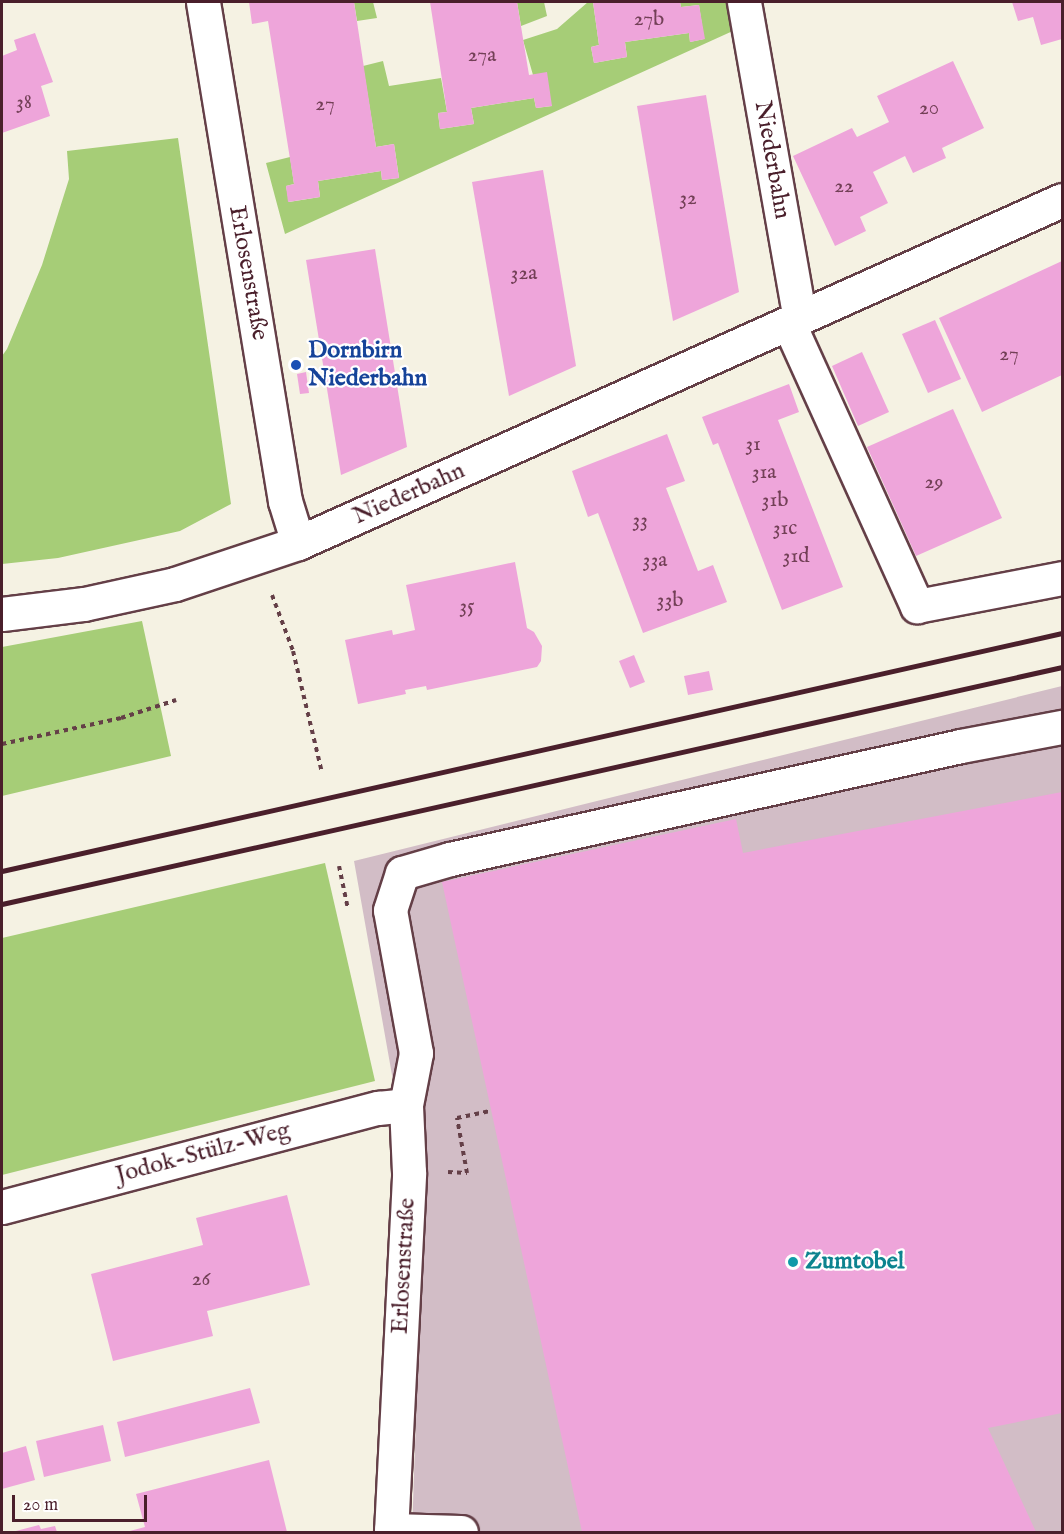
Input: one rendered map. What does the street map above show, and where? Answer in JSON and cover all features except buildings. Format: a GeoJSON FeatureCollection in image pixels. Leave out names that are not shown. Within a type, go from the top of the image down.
{"type":"FeatureCollection","features":[{"type":"Feature","properties":{"kind":"street","name":"Erlosenstraße"},"geometry":{"type":"LineString","coordinates":[[203,2],[285,501],[298,543]]}},
{"type":"Feature","properties":{"kind":"street","name":"Niederbahn"},"geometry":{"type":"LineString","coordinates":[[744,2],[794,321]]}},
{"type":"Feature","properties":{"kind":"street","name":"Niederbahn"},"geometry":{"type":"LineString","coordinates":[[2,614],[84,604],[175,584],[298,543],[1062,200]]}},
{"type":"Feature","properties":{"kind":"street"},"geometry":{"type":"LineString","coordinates":[[794,321],[917,606],[1062,578]]}},
{"type":"Feature","properties":{"kind":"street","name":"Erlosenstraße"},"geometry":{"type":"LineString","coordinates":[[391,1531],[409,1172],[406,1105],[416,1053],[390,910],[402,873],[450,859],[926,753],[1062,727]]}},
{"type":"Feature","properties":{"kind":"street","name":"Jodok-Stülz-Weg"},"geometry":{"type":"LineString","coordinates":[[2,1207],[378,1108],[406,1105]]}},
{"type":"Feature","properties":{"kind":"street"},"geometry":{"type":"LineString","coordinates":[[391,1531],[461,1532]]}},
{"type":"Feature","properties":{"kind":"path"},"geometry":{"type":"LineString","coordinates":[[271,592],[292,651],[322,773]]}},
{"type":"Feature","properties":{"kind":"path"},"geometry":{"type":"LineString","coordinates":[[2,744],[121,718],[176,700]]}},
{"type":"Feature","properties":{"kind":"path"},"geometry":{"type":"LineString","coordinates":[[444,1172],[467,1173],[457,1118],[491,1111]]}},
{"type":"Feature","properties":{"kind":"shaded area","name":"Zumtobel"},"geometry":{"type":"Polygon","coordinates":[[[1062,686],[1062,1532],[412,1532],[422,1244],[354,861],[1062,686]]]}},
{"type":"Feature","properties":{"kind":"green space"},"geometry":{"type":"Polygon","coordinates":[[[354,2],[373,2],[377,18],[357,21],[354,2]]]}},
{"type":"Feature","properties":{"kind":"green space"},"geometry":{"type":"Polygon","coordinates":[[[517,2],[544,2],[547,16],[521,26],[517,2]]]}},
{"type":"Feature","properties":{"kind":"green space"},"geometry":{"type":"Polygon","coordinates":[[[588,2],[593,2],[599,45],[591,47],[594,63],[627,57],[625,42],[689,33],[690,42],[704,39],[699,5],[681,7],[680,2],[730,2],[735,30],[285,234],[266,163],[290,157],[294,184],[286,186],[289,202],[320,197],[318,181],[381,171],[382,180],[399,178],[394,144],[376,147],[363,66],[383,61],[389,86],[441,78],[447,112],[438,113],[440,129],[474,124],[471,108],[534,98],[536,108],[552,106],[533,75],[523,40],[557,29],[588,2]]]}},
{"type":"Feature","properties":{"kind":"green space"},"geometry":{"type":"Polygon","coordinates":[[[178,138],[231,504],[180,531],[58,558],[2,564],[2,356],[42,265],[69,179],[67,151],[178,138]]]}},
{"type":"Feature","properties":{"kind":"green space"},"geometry":{"type":"Polygon","coordinates":[[[142,621],[171,756],[2,796],[2,647],[142,621]]]}},
{"type":"Feature","properties":{"kind":"green space"},"geometry":{"type":"Polygon","coordinates":[[[325,863],[375,1081],[2,1175],[2,938],[325,863]]]}},
{"type":"Feature","properties":{"kind":"railway"},"geometry":{"type":"LineString","coordinates":[[2,871],[1062,633]]}},
{"type":"Feature","properties":{"kind":"railway"},"geometry":{"type":"LineString","coordinates":[[2,904],[1062,667]]}},
{"type":"Feature","properties":{"kind":"place","name":"Dornbirn Niederbahn"},"geometry":{"type":"Point","coordinates":[296,365]}},
{"type":"Feature","properties":{"kind":"place","name":"Zumtobel"},"geometry":{"type":"Point","coordinates":[793,1262]}}]}
